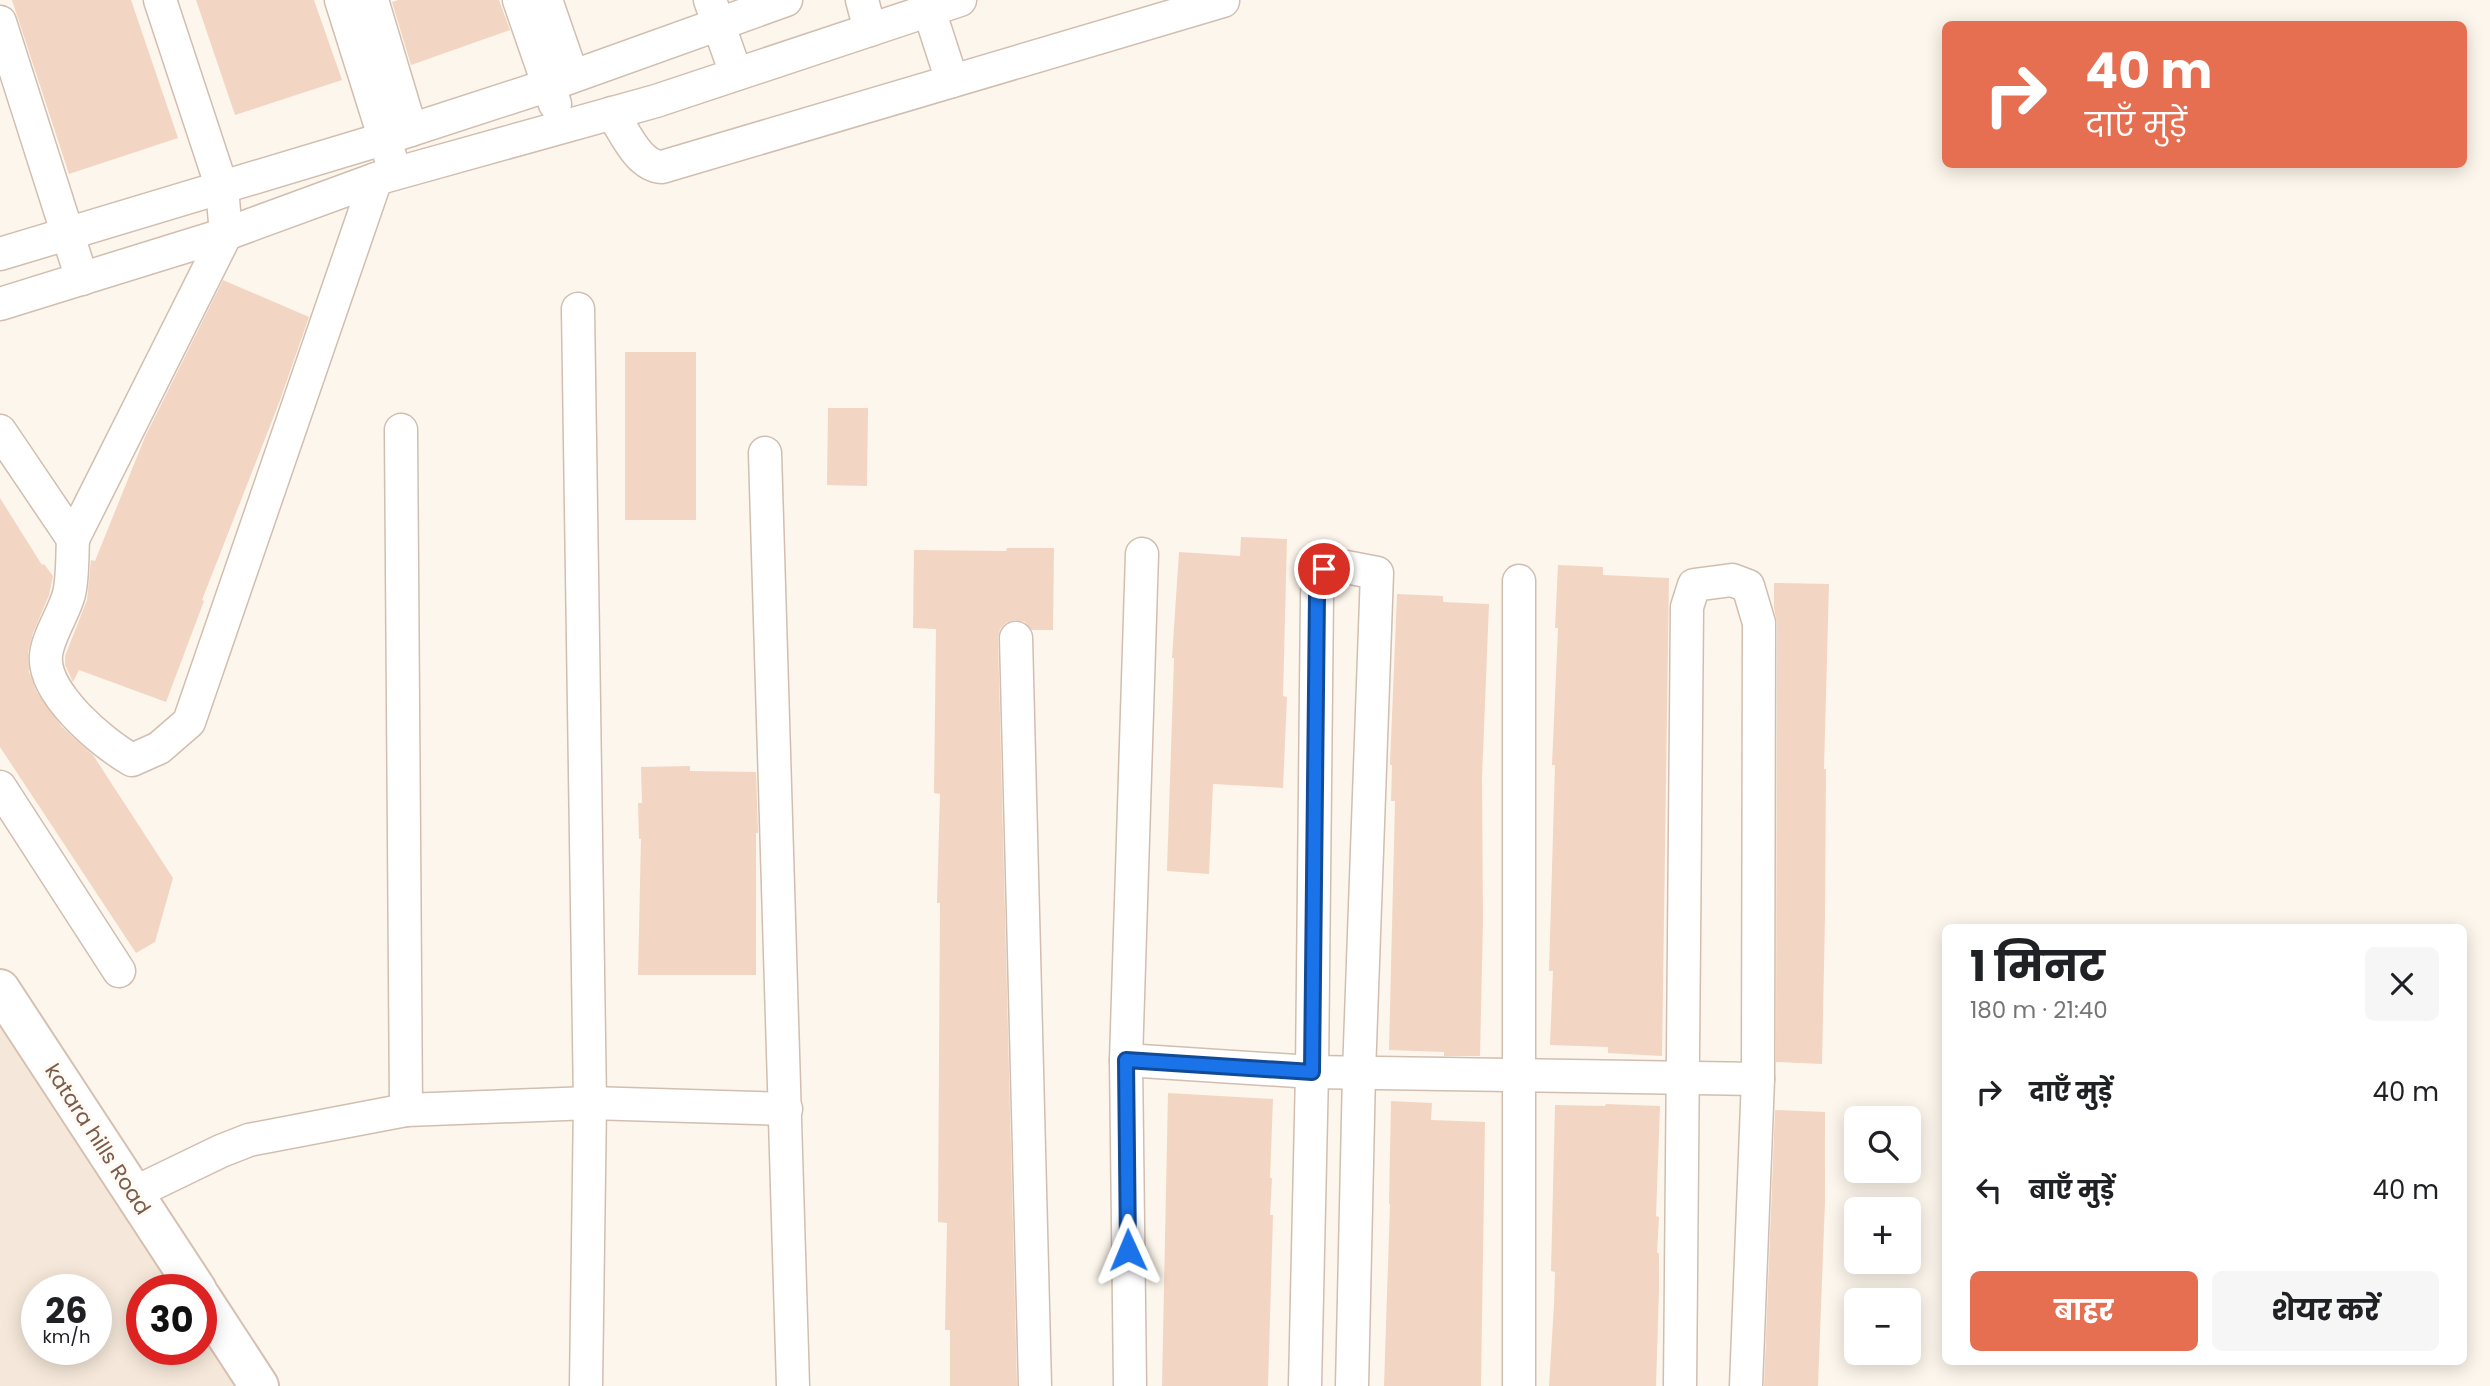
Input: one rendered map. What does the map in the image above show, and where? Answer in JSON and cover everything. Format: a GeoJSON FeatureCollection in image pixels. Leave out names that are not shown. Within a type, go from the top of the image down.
{"type":"FeatureCollection","features":[{"type":"Feature","properties":{"kind":"main road","name":"katara hills Road"},"geometry":{"type":"LineString","coordinates":[[0,989],[187,1274]]}},
{"type":"Feature","properties":{"kind":"main road"},"geometry":{"type":"LineString","coordinates":[[217,1321],[260,1386]]}},
{"type":"Feature","properties":{"kind":"street"},"geometry":{"type":"LineString","coordinates":[[160,0],[222,188],[226,234],[73,539],[69,593],[46,654],[48,677],[78,716],[113,749],[132,760],[159,748],[189,722],[386,176],[399,134],[372,0]]}},
{"type":"Feature","properties":{"kind":"street"},"geometry":{"type":"LineString","coordinates":[[341,0],[399,134]]}},
{"type":"Feature","properties":{"kind":"street"},"geometry":{"type":"LineString","coordinates":[[519,0],[561,80]]}},
{"type":"Feature","properties":{"kind":"street"},"geometry":{"type":"LineString","coordinates":[[546,0],[561,80],[562,127]]}},
{"type":"Feature","properties":{"kind":"street"},"geometry":{"type":"LineString","coordinates":[[0,254],[399,134],[561,80],[714,12],[786,0]]}},
{"type":"Feature","properties":{"kind":"street"},"geometry":{"type":"LineString","coordinates":[[862,0],[870,30]]}},
{"type":"Feature","properties":{"kind":"street"},"geometry":{"type":"LineString","coordinates":[[0,304],[226,234],[386,176],[612,113],[960,0]]}},
{"type":"Feature","properties":{"kind":"street"},"geometry":{"type":"LineString","coordinates":[[612,113],[642,158],[652,167],[663,167],[1223,1]]}},
{"type":"Feature","properties":{"kind":"street"},"geometry":{"type":"LineString","coordinates":[[929,10],[952,81]]}},
{"type":"Feature","properties":{"kind":"street"},"geometry":{"type":"LineString","coordinates":[[714,12],[736,74]]}},
{"type":"Feature","properties":{"kind":"street"},"geometry":{"type":"LineString","coordinates":[[0,22],[82,279]]}},
{"type":"Feature","properties":{"kind":"street"},"geometry":{"type":"LineString","coordinates":[[578,309],[590,1103],[586,1386]]}},
{"type":"Feature","properties":{"kind":"street"},"geometry":{"type":"LineString","coordinates":[[401,430],[405,1110]]}},
{"type":"Feature","properties":{"kind":"street"},"geometry":{"type":"LineString","coordinates":[[0,431],[73,539]]}},
{"type":"Feature","properties":{"kind":"street"},"geometry":{"type":"LineString","coordinates":[[765,453],[793,1386]]}},
{"type":"Feature","properties":{"kind":"street"},"geometry":{"type":"LineString","coordinates":[[1130,1386],[1126,1060],[1142,554]]}},
{"type":"Feature","properties":{"kind":"street"},"geometry":{"type":"LineString","coordinates":[[1305,1386],[1318,578],[1324,569],[1346,566],[1377,573],[1359,1073],[1352,1386]]}},
{"type":"Feature","properties":{"kind":"street"},"geometry":{"type":"LineString","coordinates":[[1680,1386],[1687,607],[1694,585],[1732,580],[1748,586],[1759,623],[1758,1079],[1746,1386]]}},
{"type":"Feature","properties":{"kind":"street"},"geometry":{"type":"LineString","coordinates":[[1518,581],[1519,1386]]}},
{"type":"Feature","properties":{"kind":"street"},"geometry":{"type":"LineString","coordinates":[[1016,638],[1035,1386]]}},
{"type":"Feature","properties":{"kind":"street"},"geometry":{"type":"LineString","coordinates":[[0,787],[119,971]]}},
{"type":"Feature","properties":{"kind":"street"},"geometry":{"type":"LineString","coordinates":[[1126,1060],[1312,1072],[1758,1079]]}},
{"type":"Feature","properties":{"kind":"street"},"geometry":{"type":"LineString","coordinates":[[134,1193],[249,1140],[405,1110],[590,1103],[786,1109]]}},
{"type":"Feature","properties":{"kind":"shaded area"},"geometry":{"type":"Polygon","coordinates":[[[0,989],[185,1274],[126,1274],[126,1365],[217,1365],[217,1325],[257,1386],[0,1386],[0,989]]]}},
{"type":"Feature","properties":{"kind":"building"},"geometry":{"type":"Polygon","coordinates":[[[12,0],[131,0],[178,138],[69,174],[12,0]]]}},
{"type":"Feature","properties":{"kind":"building"},"geometry":{"type":"Polygon","coordinates":[[[196,0],[314,0],[342,80],[235,115],[196,0]]]}},
{"type":"Feature","properties":{"kind":"building"},"geometry":{"type":"Polygon","coordinates":[[[499,0],[510,30],[411,65],[392,2],[499,0]]]}},
{"type":"Feature","properties":{"kind":"building"},"geometry":{"type":"Polygon","coordinates":[[[223,280],[309,317],[279,403],[202,600],[204,601],[166,702],[79,670],[73,682],[65,665],[65,656],[87,600],[91,560],[95,561],[145,437],[223,280]]]}},
{"type":"Feature","properties":{"kind":"building"},"geometry":{"type":"Polygon","coordinates":[[[625,352],[696,352],[696,520],[625,520],[625,352]]]}},
{"type":"Feature","properties":{"kind":"building"},"geometry":{"type":"Polygon","coordinates":[[[828,408],[868,408],[867,486],[827,485],[828,408]]]}},
{"type":"Feature","properties":{"kind":"building"},"geometry":{"type":"Polygon","coordinates":[[[0,498],[42,565],[44,564],[53,576],[49,595],[28,652],[29,672],[37,692],[62,727],[93,755],[173,878],[155,942],[136,953],[0,747],[0,498]]]}},
{"type":"Feature","properties":{"kind":"building"},"geometry":{"type":"Polygon","coordinates":[[[1241,537],[1287,539],[1283,696],[1287,697],[1283,788],[1213,784],[1209,874],[1167,871],[1172,658],[1179,552],[1240,556],[1241,537]]]}},
{"type":"Feature","properties":{"kind":"building"},"geometry":{"type":"Polygon","coordinates":[[[1007,548],[1054,548],[1053,630],[1032,630],[1025,622],[1015,620],[1000,629],[998,638],[1017,1386],[950,1386],[950,1330],[945,1330],[947,1223],[938,1222],[940,903],[937,903],[940,794],[934,793],[936,629],[913,628],[914,550],[1006,551],[1007,548]]]}},
{"type":"Feature","properties":{"kind":"building"},"geometry":{"type":"Polygon","coordinates":[[[1558,565],[1603,567],[1603,575],[1669,578],[1662,1056],[1608,1053],[1608,1047],[1550,1045],[1553,971],[1549,971],[1555,765],[1552,765],[1558,565]]]}},
{"type":"Feature","properties":{"kind":"building"},"geometry":{"type":"Polygon","coordinates":[[[1774,583],[1829,584],[1824,769],[1822,1064],[1776,1062],[1777,623],[1774,583]]]}},
{"type":"Feature","properties":{"kind":"building"},"geometry":{"type":"Polygon","coordinates":[[[1397,594],[1443,596],[1443,602],[1489,604],[1482,778],[1480,1056],[1444,1056],[1444,1052],[1389,1050],[1395,801],[1391,801],[1390,765],[1397,594]]]}},
{"type":"Feature","properties":{"kind":"building"},"geometry":{"type":"Polygon","coordinates":[[[690,766],[690,771],[756,772],[756,975],[638,975],[641,839],[638,803],[642,803],[641,767],[690,766]]]}},
{"type":"Feature","properties":{"kind":"building"},"geometry":{"type":"Polygon","coordinates":[[[1168,1093],[1273,1099],[1268,1386],[1162,1386],[1168,1093]]]}},
{"type":"Feature","properties":{"kind":"building"},"geometry":{"type":"Polygon","coordinates":[[[1391,1101],[1432,1103],[1431,1120],[1485,1122],[1481,1386],[1384,1386],[1391,1101]]]}},
{"type":"Feature","properties":{"kind":"building"},"geometry":{"type":"Polygon","coordinates":[[[1555,1105],[1660,1106],[1656,1216],[1659,1217],[1659,1290],[1656,1386],[1549,1386],[1555,1272],[1551,1271],[1555,1105]]]}},
{"type":"Feature","properties":{"kind":"building"},"geometry":{"type":"Polygon","coordinates":[[[1775,1110],[1825,1112],[1825,1201],[1818,1386],[1764,1386],[1775,1110]]]}},
{"type":"Feature","properties":{"kind":"route"},"geometry":{"type":"LineString","coordinates":[[1128,1250],[1126,1060],[1312,1072],[1317,595],[1318,578],[1324,569]]}}]}
